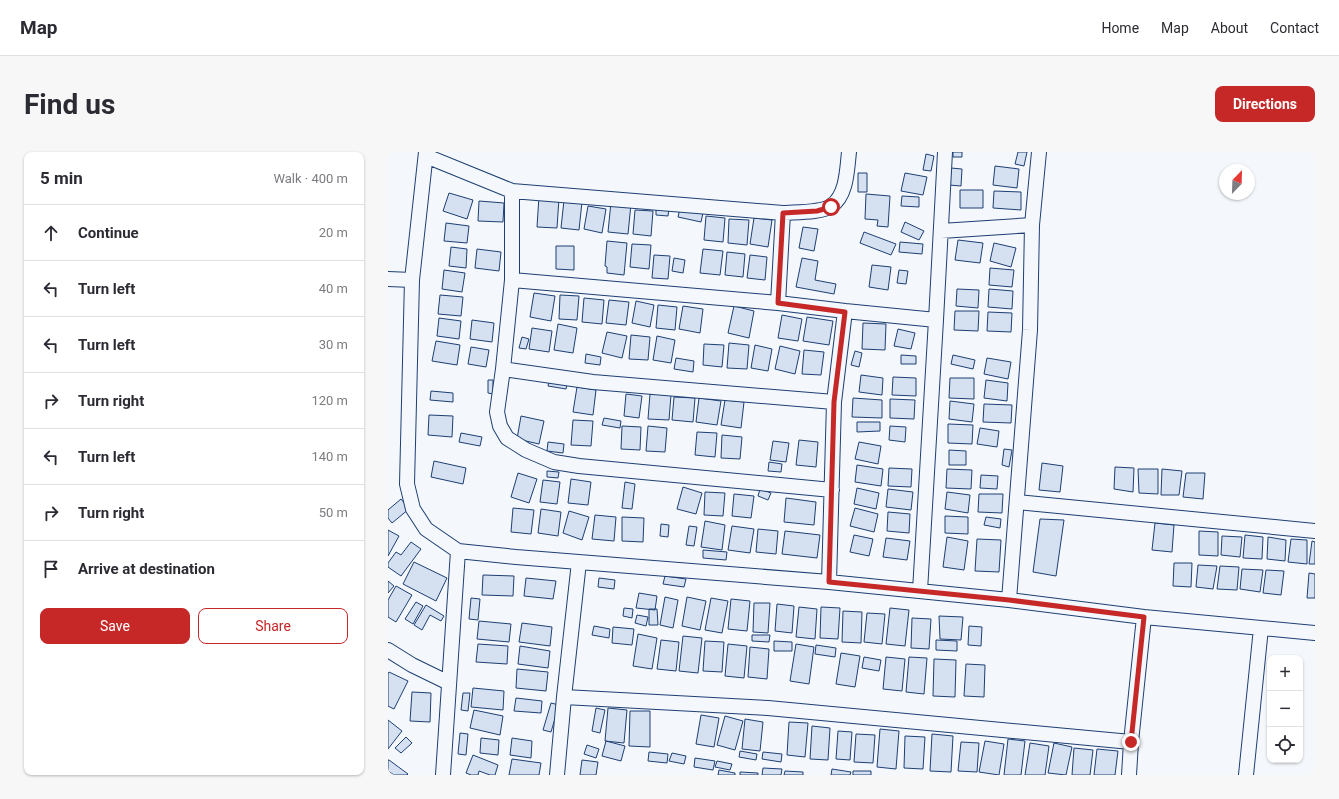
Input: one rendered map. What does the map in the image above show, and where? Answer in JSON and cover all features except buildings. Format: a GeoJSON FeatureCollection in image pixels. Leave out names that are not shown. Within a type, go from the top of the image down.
{"type":"FeatureCollection","features":[{"type":"Feature","properties":{"kind":"street"},"geometry":{"type":"LineString","coordinates":[[849,152],[846,180],[839,197],[831,207],[817,211],[783,213],[512,191],[426,154],[412,280],[407,484],[413,509],[426,529],[458,550],[516,557],[829,582],[1009,600],[1144,617],[1315,633]]}},
{"type":"Feature","properties":{"kind":"street"},"geometry":{"type":"LineString","coordinates":[[920,591],[945,152]]}},
{"type":"Feature","properties":{"kind":"street"},"geometry":{"type":"LineString","coordinates":[[1009,600],[1030,330],[1032,225],[1040,152]]}},
{"type":"Feature","properties":{"kind":"street"},"geometry":{"type":"LineString","coordinates":[[512,191],[512,280],[497,412],[500,426],[507,438],[526,450],[554,462],[587,467],[832,490]]}},
{"type":"Feature","properties":{"kind":"street"},"geometry":{"type":"LineString","coordinates":[[778,303],[783,213]]}},
{"type":"Feature","properties":{"kind":"street"},"geometry":{"type":"LineString","coordinates":[[940,231],[1032,225]]}},
{"type":"Feature","properties":{"kind":"street"},"geometry":{"type":"LineString","coordinates":[[388,279],[412,280]]}},
{"type":"Feature","properties":{"kind":"street"},"geometry":{"type":"LineString","coordinates":[[512,280],[778,303],[845,312],[936,320]]}},
{"type":"Feature","properties":{"kind":"street"},"geometry":{"type":"LineString","coordinates":[[829,582],[834,402],[845,312]]}},
{"type":"Feature","properties":{"kind":"street"},"geometry":{"type":"LineString","coordinates":[[503,369],[593,382],[834,402]]}},
{"type":"Feature","properties":{"kind":"street"},"geometry":{"type":"LineString","coordinates":[[1017,502],[1315,531]]}},
{"type":"Feature","properties":{"kind":"street"},"geometry":{"type":"LineString","coordinates":[[443,775],[458,550]]}},
{"type":"Feature","properties":{"kind":"street"},"geometry":{"type":"LineString","coordinates":[[557,775],[579,562]]}},
{"type":"Feature","properties":{"kind":"street"},"geometry":{"type":"LineString","coordinates":[[1129,775],[1144,617]]}},
{"type":"Feature","properties":{"kind":"street"},"geometry":{"type":"LineString","coordinates":[[1246,775],[1261,628]]}},
{"type":"Feature","properties":{"kind":"street"},"geometry":{"type":"LineString","coordinates":[[388,650],[412,665],[449,683]]}},
{"type":"Feature","properties":{"kind":"street"},"geometry":{"type":"LineString","coordinates":[[564,697],[768,708],[1131,742]]}},
{"type":"Feature","properties":{"kind":"route"},"geometry":{"type":"LineString","coordinates":[[831,207],[817,211],[783,213],[778,303],[845,312],[834,402],[829,582],[1009,600],[1144,617],[1131,742]]}}]}
